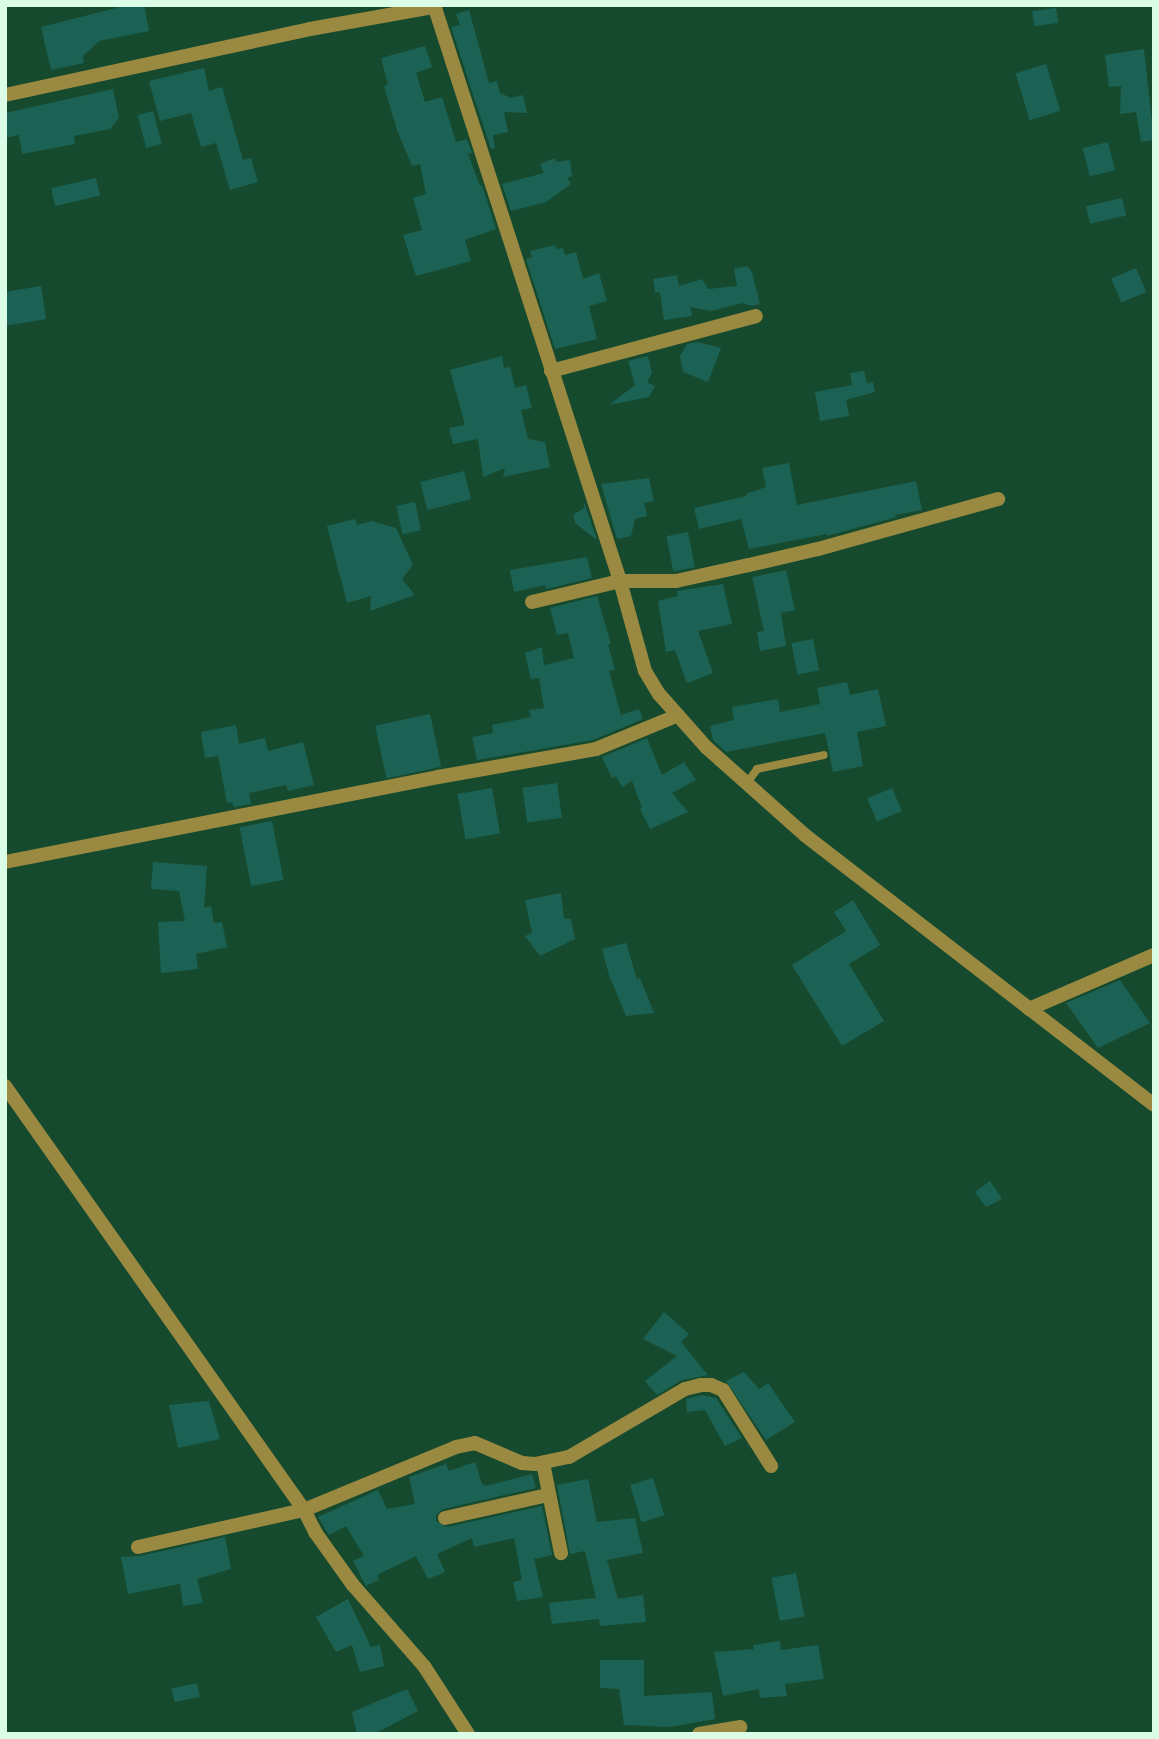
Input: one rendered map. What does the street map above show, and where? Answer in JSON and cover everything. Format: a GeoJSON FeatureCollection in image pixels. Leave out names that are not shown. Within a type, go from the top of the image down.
{"type":"FeatureCollection","features":[{"type":"Feature","properties":{"kind":"street"},"geometry":{"type":"LineString","coordinates":[[5,94],[310,29],[434,6],[620,582],[645,671],[676,716],[817,844],[1154,1105]]}},
{"type":"Feature","properties":{"kind":"street"},"geometry":{"type":"LineString","coordinates":[[551,371],[756,316]]}},
{"type":"Feature","properties":{"kind":"street"},"geometry":{"type":"LineString","coordinates":[[533,602],[620,582],[676,581],[749,565],[818,549],[998,499]]}},
{"type":"Feature","properties":{"kind":"street"},"geometry":{"type":"LineString","coordinates":[[5,862],[596,749],[676,716]]}},
{"type":"Feature","properties":{"kind":"street"},"geometry":{"type":"LineString","coordinates":[[1029,1009],[1154,955]]}},
{"type":"Feature","properties":{"kind":"street"},"geometry":{"type":"LineString","coordinates":[[5,1086],[304,1510],[315,1532],[353,1585],[424,1666],[468,1734]]}},
{"type":"Feature","properties":{"kind":"street"},"geometry":{"type":"LineString","coordinates":[[138,1547],[304,1510],[456,1447],[475,1443],[522,1463],[542,1463],[569,1457],[685,1390],[711,1385],[723,1390],[772,1466]]}},
{"type":"Feature","properties":{"kind":"street"},"geometry":{"type":"LineString","coordinates":[[542,1463],[561,1553]]}},
{"type":"Feature","properties":{"kind":"street"},"geometry":{"type":"LineString","coordinates":[[445,1518],[548,1495]]}},
{"type":"Feature","properties":{"kind":"street"},"geometry":{"type":"LineString","coordinates":[[699,1734],[740,1727]]}},
{"type":"Feature","properties":{"kind":"lane"},"geometry":{"type":"LineString","coordinates":[[747,783],[757,769],[824,755]]}},
{"type":"Feature","properties":{"kind":"building"},"geometry":{"type":"Polygon","coordinates":[[[128,5],[144,5],[149,31],[99,41],[83,56],[84,63],[51,70],[41,27],[128,5]]]}},
{"type":"Feature","properties":{"kind":"building"},"geometry":{"type":"Polygon","coordinates":[[[1056,8],[1058,23],[1034,26],[1032,11],[1056,8]]]}},
{"type":"Feature","properties":{"kind":"building"},"geometry":{"type":"Polygon","coordinates":[[[469,10],[489,83],[497,81],[500,93],[511,98],[523,95],[527,113],[504,112],[508,132],[493,135],[495,148],[491,149],[451,27],[460,25],[456,14],[469,10]]]}},
{"type":"Feature","properties":{"kind":"building"},"geometry":{"type":"Polygon","coordinates":[[[425,46],[432,67],[416,73],[425,102],[442,97],[456,142],[467,139],[472,153],[468,154],[480,186],[482,185],[496,229],[465,240],[471,261],[416,276],[403,235],[422,230],[413,198],[426,194],[420,164],[412,166],[397,130],[384,86],[388,85],[381,58],[425,46]]]}},
{"type":"Feature","properties":{"kind":"building"},"geometry":{"type":"Polygon","coordinates":[[[1144,49],[1154,140],[1141,142],[1136,112],[1120,114],[1121,86],[1109,87],[1105,55],[1144,49]]]}},
{"type":"Feature","properties":{"kind":"building"},"geometry":{"type":"Polygon","coordinates":[[[1046,64],[1060,111],[1030,120],[1015,73],[1046,64]]]}},
{"type":"Feature","properties":{"kind":"building"},"geometry":{"type":"Polygon","coordinates":[[[204,68],[209,91],[222,87],[243,160],[251,158],[258,182],[230,190],[216,143],[201,147],[191,113],[160,121],[149,81],[204,68]]]}},
{"type":"Feature","properties":{"kind":"building"},"geometry":{"type":"Polygon","coordinates":[[[113,89],[119,118],[110,129],[74,136],[75,144],[22,154],[19,135],[5,138],[5,113],[113,89]]]}},
{"type":"Feature","properties":{"kind":"building"},"geometry":{"type":"Polygon","coordinates":[[[153,111],[162,144],[146,148],[138,115],[153,111]]]}},
{"type":"Feature","properties":{"kind":"building"},"geometry":{"type":"Polygon","coordinates":[[[1108,142],[1115,170],[1090,176],[1083,148],[1108,142]]]}},
{"type":"Feature","properties":{"kind":"building"},"geometry":{"type":"Polygon","coordinates":[[[555,158],[556,162],[570,160],[572,176],[567,178],[571,184],[546,202],[511,211],[502,184],[544,173],[540,164],[555,158]]]}},
{"type":"Feature","properties":{"kind":"building"},"geometry":{"type":"Polygon","coordinates":[[[96,178],[100,196],[55,206],[51,188],[96,178]]]}},
{"type":"Feature","properties":{"kind":"building"},"geometry":{"type":"Polygon","coordinates":[[[1122,198],[1126,216],[1090,224],[1086,206],[1122,198]]]}},
{"type":"Feature","properties":{"kind":"building"},"geometry":{"type":"Polygon","coordinates":[[[555,245],[556,249],[563,248],[565,255],[576,252],[583,279],[599,273],[607,301],[589,306],[597,339],[555,349],[526,259],[532,257],[530,251],[555,245]]]}},
{"type":"Feature","properties":{"kind":"building"},"geometry":{"type":"Polygon","coordinates":[[[747,266],[752,272],[760,304],[751,306],[742,303],[711,311],[690,307],[692,316],[664,320],[660,293],[655,292],[653,279],[677,275],[679,286],[702,279],[708,289],[737,286],[734,269],[747,266]]]}},
{"type":"Feature","properties":{"kind":"building"},"geometry":{"type":"Polygon","coordinates":[[[1136,268],[1146,292],[1121,302],[1111,279],[1136,268]]]}},
{"type":"Feature","properties":{"kind":"building"},"geometry":{"type":"Polygon","coordinates":[[[41,286],[46,319],[5,326],[5,292],[41,286]]]}},
{"type":"Feature","properties":{"kind":"building"},"geometry":{"type":"Polygon","coordinates":[[[698,342],[721,348],[708,382],[683,372],[680,356],[687,344],[698,342]]]}},
{"type":"Feature","properties":{"kind":"building"},"geometry":{"type":"Polygon","coordinates":[[[502,356],[504,368],[510,367],[515,388],[526,385],[532,408],[521,410],[528,439],[545,442],[550,467],[503,477],[505,468],[483,477],[478,439],[453,444],[449,428],[465,425],[450,370],[502,356]]]}},
{"type":"Feature","properties":{"kind":"building"},"geometry":{"type":"Polygon","coordinates":[[[648,356],[652,373],[647,382],[655,386],[649,397],[609,405],[635,385],[628,361],[648,356]]]}},
{"type":"Feature","properties":{"kind":"building"},"geometry":{"type":"Polygon","coordinates":[[[864,371],[867,383],[873,382],[875,392],[846,400],[849,416],[820,421],[815,392],[852,385],[850,373],[864,371]]]}},
{"type":"Feature","properties":{"kind":"building"},"geometry":{"type":"Polygon","coordinates":[[[789,463],[797,505],[916,481],[922,510],[895,515],[896,517],[827,536],[749,549],[741,519],[699,529],[694,508],[747,496],[746,494],[766,487],[762,468],[789,463]]]}},
{"type":"Feature","properties":{"kind":"building"},"geometry":{"type":"Polygon","coordinates":[[[464,471],[471,499],[427,510],[420,482],[464,471]]]}},
{"type":"Feature","properties":{"kind":"building"},"geometry":{"type":"Polygon","coordinates":[[[649,478],[654,501],[644,503],[647,516],[635,519],[631,536],[617,539],[601,484],[649,478]]]}},
{"type":"Feature","properties":{"kind":"building"},"geometry":{"type":"Polygon","coordinates":[[[415,502],[421,530],[402,534],[396,506],[415,502]]]}},
{"type":"Feature","properties":{"kind":"building"},"geometry":{"type":"Polygon","coordinates":[[[584,502],[597,540],[575,523],[573,515],[584,508],[584,502]]]}},
{"type":"Feature","properties":{"kind":"building"},"geometry":{"type":"Polygon","coordinates":[[[355,519],[357,525],[372,521],[396,528],[413,565],[402,579],[415,595],[370,611],[371,596],[347,603],[327,526],[355,519]]]}},
{"type":"Feature","properties":{"kind":"building"},"geometry":{"type":"Polygon","coordinates":[[[688,532],[695,567],[673,572],[666,536],[688,532]]]}},
{"type":"Feature","properties":{"kind":"building"},"geometry":{"type":"Polygon","coordinates":[[[587,557],[592,578],[546,589],[545,585],[514,592],[510,570],[587,557]]]}},
{"type":"Feature","properties":{"kind":"building"},"geometry":{"type":"Polygon","coordinates":[[[786,570],[795,610],[781,613],[786,646],[760,651],[757,632],[764,631],[752,577],[786,570]]]}},
{"type":"Feature","properties":{"kind":"building"},"geometry":{"type":"Polygon","coordinates":[[[723,584],[732,624],[698,631],[713,673],[687,683],[675,650],[666,652],[658,601],[678,596],[677,591],[723,584]]]}},
{"type":"Feature","properties":{"kind":"building"},"geometry":{"type":"Polygon","coordinates":[[[597,596],[611,644],[608,645],[615,670],[609,671],[621,715],[639,709],[643,719],[593,740],[477,760],[472,737],[493,733],[492,725],[531,717],[529,710],[544,708],[539,678],[531,679],[525,653],[542,647],[544,665],[574,658],[568,633],[557,635],[550,608],[597,596]]]}},
{"type":"Feature","properties":{"kind":"building"},"geometry":{"type":"Polygon","coordinates":[[[813,639],[819,670],[798,675],[791,643],[813,639]]]}},
{"type":"Feature","properties":{"kind":"building"},"geometry":{"type":"Polygon","coordinates":[[[847,682],[850,695],[878,689],[886,726],[857,732],[863,766],[833,772],[825,733],[726,752],[713,740],[710,726],[734,720],[732,707],[778,699],[780,712],[820,704],[817,688],[847,682]]]}},
{"type":"Feature","properties":{"kind":"building"},"geometry":{"type":"Polygon","coordinates":[[[430,714],[441,767],[386,778],[375,726],[430,714]]]}},
{"type":"Feature","properties":{"kind":"building"},"geometry":{"type":"Polygon","coordinates":[[[236,725],[239,744],[265,738],[268,751],[303,742],[314,785],[288,791],[286,785],[249,793],[251,804],[234,807],[232,802],[227,803],[218,756],[205,758],[201,732],[236,725]]]}},
{"type":"Feature","properties":{"kind":"building"},"geometry":{"type":"Polygon","coordinates":[[[647,738],[662,775],[684,762],[696,780],[672,793],[688,812],[650,829],[640,809],[642,808],[632,781],[622,787],[616,776],[612,778],[602,757],[647,738]]]}},
{"type":"Feature","properties":{"kind":"building"},"geometry":{"type":"Polygon","coordinates":[[[557,783],[562,818],[527,823],[522,788],[557,783]]]}},
{"type":"Feature","properties":{"kind":"building"},"geometry":{"type":"Polygon","coordinates":[[[492,788],[500,833],[466,839],[458,794],[492,788]]]}},
{"type":"Feature","properties":{"kind":"building"},"geometry":{"type":"Polygon","coordinates":[[[892,788],[902,811],[877,822],[867,799],[892,788]]]}},
{"type":"Feature","properties":{"kind":"building"},"geometry":{"type":"Polygon","coordinates":[[[272,821],[283,880],[251,886],[240,827],[272,821]]]}},
{"type":"Feature","properties":{"kind":"building"},"geometry":{"type":"Polygon","coordinates":[[[153,862],[207,866],[204,908],[211,906],[214,923],[222,922],[227,947],[196,954],[198,969],[161,973],[158,922],[185,921],[179,891],[151,889],[153,862]]]}},
{"type":"Feature","properties":{"kind":"building"},"geometry":{"type":"Polygon","coordinates":[[[561,893],[564,918],[571,919],[575,939],[540,956],[525,936],[532,933],[525,900],[561,893]]]}},
{"type":"Feature","properties":{"kind":"building"},"geometry":{"type":"Polygon","coordinates":[[[853,900],[880,945],[849,964],[884,1021],[842,1046],[792,965],[846,931],[834,912],[853,900]]]}},
{"type":"Feature","properties":{"kind":"building"},"geometry":{"type":"Polygon","coordinates":[[[626,943],[637,979],[640,978],[654,1013],[626,1016],[609,975],[602,949],[626,943]]]}},
{"type":"Feature","properties":{"kind":"building"},"geometry":{"type":"Polygon","coordinates":[[[1120,980],[1150,1023],[1098,1048],[1066,1003],[1120,980]]]}},
{"type":"Feature","properties":{"kind":"building"},"geometry":{"type":"Polygon","coordinates":[[[990,1181],[1002,1199],[986,1207],[975,1192],[990,1181]]]}},
{"type":"Feature","properties":{"kind":"building"},"geometry":{"type":"Polygon","coordinates":[[[664,1312],[689,1334],[681,1342],[708,1375],[682,1380],[657,1395],[645,1381],[677,1356],[643,1339],[664,1312]]]}},
{"type":"Feature","properties":{"kind":"building"},"geometry":{"type":"Polygon","coordinates":[[[744,1372],[759,1389],[768,1383],[795,1422],[766,1440],[726,1381],[744,1372]]]}},
{"type":"Feature","properties":{"kind":"building"},"geometry":{"type":"Polygon","coordinates":[[[702,1395],[716,1398],[742,1438],[725,1446],[705,1410],[687,1412],[686,1399],[702,1395]]]}},
{"type":"Feature","properties":{"kind":"building"},"geometry":{"type":"Polygon","coordinates":[[[209,1401],[220,1439],[178,1448],[169,1405],[209,1401]]]}},
{"type":"Feature","properties":{"kind":"building"},"geometry":{"type":"Polygon","coordinates":[[[475,1462],[482,1484],[486,1486],[532,1474],[536,1488],[443,1509],[436,1515],[436,1521],[447,1527],[542,1506],[552,1555],[534,1559],[543,1597],[517,1601],[513,1582],[522,1580],[514,1538],[474,1547],[472,1538],[437,1554],[445,1572],[428,1579],[416,1556],[377,1575],[379,1580],[366,1586],[353,1561],[364,1556],[346,1526],[329,1535],[318,1517],[378,1490],[387,1509],[415,1504],[409,1477],[446,1464],[449,1471],[475,1462]]]}},
{"type":"Feature","properties":{"kind":"building"},"geometry":{"type":"Polygon","coordinates":[[[653,1478],[664,1515],[641,1522],[630,1485],[653,1478]]]}},
{"type":"Feature","properties":{"kind":"building"},"geometry":{"type":"Polygon","coordinates":[[[588,1479],[597,1522],[635,1518],[643,1553],[607,1560],[618,1599],[643,1595],[646,1622],[600,1626],[599,1619],[552,1624],[549,1603],[596,1598],[585,1551],[570,1554],[557,1485],[588,1479]]]}},
{"type":"Feature","properties":{"kind":"building"},"geometry":{"type":"Polygon","coordinates":[[[225,1537],[231,1569],[197,1579],[203,1603],[183,1606],[180,1584],[128,1594],[121,1557],[140,1556],[225,1537]]]}},
{"type":"Feature","properties":{"kind":"building"},"geometry":{"type":"Polygon","coordinates":[[[796,1573],[804,1616],[780,1621],[771,1578],[796,1573]]]}},
{"type":"Feature","properties":{"kind":"building"},"geometry":{"type":"Polygon","coordinates":[[[348,1599],[371,1647],[380,1645],[384,1666],[360,1672],[352,1645],[336,1652],[316,1617],[348,1599]]]}},
{"type":"Feature","properties":{"kind":"building"},"geometry":{"type":"Polygon","coordinates":[[[780,1641],[781,1650],[818,1645],[824,1679],[785,1684],[787,1696],[760,1698],[759,1689],[723,1696],[714,1652],[754,1649],[753,1645],[780,1641]]]}},
{"type":"Feature","properties":{"kind":"building"},"geometry":{"type":"Polygon","coordinates":[[[600,1660],[644,1660],[644,1696],[712,1692],[715,1719],[670,1727],[624,1725],[619,1689],[600,1688],[600,1660]]]}},
{"type":"Feature","properties":{"kind":"building"},"geometry":{"type":"Polygon","coordinates":[[[197,1683],[200,1697],[174,1702],[172,1688],[197,1683]]]}},
{"type":"Feature","properties":{"kind":"building"},"geometry":{"type":"Polygon","coordinates":[[[407,1689],[418,1711],[374,1734],[357,1734],[352,1712],[407,1689]]]}}]}
